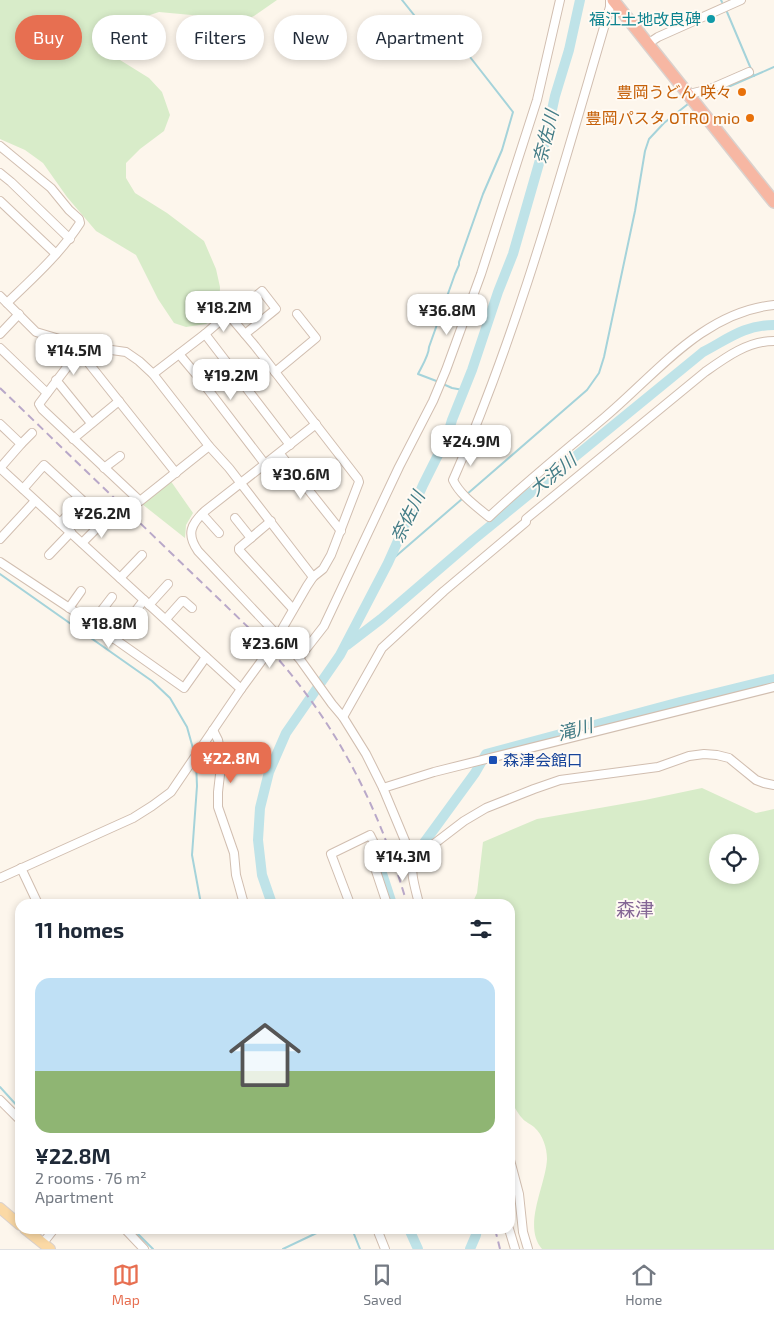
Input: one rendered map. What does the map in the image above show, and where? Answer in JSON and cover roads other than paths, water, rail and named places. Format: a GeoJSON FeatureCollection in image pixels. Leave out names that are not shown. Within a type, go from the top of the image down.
{"type":"FeatureCollection","features":[{"type":"Feature","properties":{"kind":"highway"},"geometry":{"type":"LineString","coordinates":[[612,0],[690,94],[774,202]]}},
{"type":"Feature","properties":{"kind":"main road"},"geometry":{"type":"LineString","coordinates":[[0,1208],[15,1221]]}},
{"type":"Feature","properties":{"kind":"main road"},"geometry":{"type":"LineString","coordinates":[[31,1234],[46,1246]]}},
{"type":"Feature","properties":{"kind":"street"},"geometry":{"type":"LineString","coordinates":[[299,658],[324,626],[399,467],[433,401],[446,370],[481,274],[529,126],[544,72],[560,0]]}},
{"type":"Feature","properties":{"kind":"street"},"geometry":{"type":"LineString","coordinates":[[612,0],[544,230],[482,411],[453,480],[456,487],[489,517],[697,336],[730,316],[774,305]]}},
{"type":"Feature","properties":{"kind":"street"},"geometry":{"type":"LineString","coordinates":[[649,43],[741,0]]}},
{"type":"Feature","properties":{"kind":"street"},"geometry":{"type":"LineString","coordinates":[[690,94],[710,89],[749,72]]}},
{"type":"Feature","properties":{"kind":"street"},"geometry":{"type":"LineString","coordinates":[[0,146],[51,188],[79,219],[80,223],[70,239],[46,266],[7,304]]}},
{"type":"Feature","properties":{"kind":"street"},"geometry":{"type":"LineString","coordinates":[[0,173],[70,239]]}},
{"type":"Feature","properties":{"kind":"street"},"geometry":{"type":"LineString","coordinates":[[0,202],[56,254]]}},
{"type":"Feature","properties":{"kind":"street"},"geometry":{"type":"LineString","coordinates":[[231,317],[262,291],[276,309],[246,334]]}},
{"type":"Feature","properties":{"kind":"street"},"geometry":{"type":"LineString","coordinates":[[0,296],[36,332],[81,348],[126,352],[139,361],[153,374],[209,446],[229,468],[313,577]]}},
{"type":"Feature","properties":{"kind":"street"},"geometry":{"type":"LineString","coordinates":[[0,334],[18,314]]}},
{"type":"Feature","properties":{"kind":"street"},"geometry":{"type":"LineString","coordinates":[[0,878],[133,818],[171,792],[278,636],[313,577],[322,569],[331,556],[359,482],[246,334],[228,314],[153,374]]}},
{"type":"Feature","properties":{"kind":"street"},"geometry":{"type":"LineString","coordinates":[[275,372],[316,338],[297,314]]}},
{"type":"Feature","properties":{"kind":"street"},"geometry":{"type":"LineString","coordinates":[[205,334],[290,445]]}},
{"type":"Feature","properties":{"kind":"street"},"geometry":{"type":"LineString","coordinates":[[343,717],[382,648],[444,591],[526,522],[526,519],[705,372],[729,355],[752,344],[774,341]]}},
{"type":"Feature","properties":{"kind":"street"},"geometry":{"type":"LineString","coordinates":[[0,348],[47,393]]}},
{"type":"Feature","properties":{"kind":"street"},"geometry":{"type":"LineString","coordinates":[[81,348],[40,404],[42,409],[140,501],[209,446]]}},
{"type":"Feature","properties":{"kind":"street"},"geometry":{"type":"LineString","coordinates":[[81,348],[118,401],[176,473]]}},
{"type":"Feature","properties":{"kind":"street"},"geometry":{"type":"LineString","coordinates":[[179,354],[265,464]]}},
{"type":"Feature","properties":{"kind":"street"},"geometry":{"type":"LineString","coordinates":[[56,380],[91,423]]}},
{"type":"Feature","properties":{"kind":"street"},"geometry":{"type":"LineString","coordinates":[[73,439],[118,401]]}},
{"type":"Feature","properties":{"kind":"street"},"geometry":{"type":"LineString","coordinates":[[0,424],[21,444]]}},
{"type":"Feature","properties":{"kind":"street"},"geometry":{"type":"LineString","coordinates":[[316,424],[202,514],[196,520],[190,536],[192,544],[198,551],[299,658],[343,717],[366,754],[383,788],[413,860],[413,876],[418,899]]}},
{"type":"Feature","properties":{"kind":"street"},"geometry":{"type":"LineString","coordinates":[[32,433],[0,468],[241,689]]}},
{"type":"Feature","properties":{"kind":"street"},"geometry":{"type":"LineString","coordinates":[[280,454],[341,531]]}},
{"type":"Feature","properties":{"kind":"street"},"geometry":{"type":"LineString","coordinates":[[104,468],[120,456]]}},
{"type":"Feature","properties":{"kind":"street"},"geometry":{"type":"LineString","coordinates":[[23,489],[44,465],[82,500],[60,523]]}},
{"type":"Feature","properties":{"kind":"street"},"geometry":{"type":"LineString","coordinates":[[0,539],[35,501]]}},
{"type":"Feature","properties":{"kind":"street"},"geometry":{"type":"LineString","coordinates":[[202,514],[219,533]]}},
{"type":"Feature","properties":{"kind":"street"},"geometry":{"type":"LineString","coordinates":[[235,518],[250,538]]}},
{"type":"Feature","properties":{"kind":"street"},"geometry":{"type":"LineString","coordinates":[[82,543],[106,519]]}},
{"type":"Feature","properties":{"kind":"street"},"geometry":{"type":"LineString","coordinates":[[270,521],[239,550],[293,609]]}},
{"type":"Feature","properties":{"kind":"street"},"geometry":{"type":"LineString","coordinates":[[49,555],[71,532]]}},
{"type":"Feature","properties":{"kind":"street"},"geometry":{"type":"LineString","coordinates":[[120,578],[142,555]]}},
{"type":"Feature","properties":{"kind":"street"},"geometry":{"type":"LineString","coordinates":[[0,562],[92,623],[184,688],[206,658]]}},
{"type":"Feature","properties":{"kind":"street"},"geometry":{"type":"LineString","coordinates":[[114,639],[146,602],[168,584]]}},
{"type":"Feature","properties":{"kind":"street"},"geometry":{"type":"LineString","coordinates":[[70,608],[82,591]]}},
{"type":"Feature","properties":{"kind":"street"},"geometry":{"type":"LineString","coordinates":[[92,623],[112,597]]}},
{"type":"Feature","properties":{"kind":"street"},"geometry":{"type":"LineString","coordinates":[[166,620],[182,601],[192,608]]}},
{"type":"Feature","properties":{"kind":"street"},"geometry":{"type":"LineString","coordinates":[[383,788],[434,772],[774,687]]}},
{"type":"Feature","properties":{"kind":"street"},"geometry":{"type":"LineString","coordinates":[[211,734],[218,740],[221,756],[218,807],[234,853],[236,875],[243,899]]}},
{"type":"Feature","properties":{"kind":"street"},"geometry":{"type":"LineString","coordinates":[[413,860],[464,821],[486,808],[560,780],[658,767],[690,756],[704,754],[729,758],[756,780],[774,785]]}},
{"type":"Feature","properties":{"kind":"street"},"geometry":{"type":"LineString","coordinates":[[348,899],[331,854],[370,835],[378,851],[386,856],[408,849]]}},
{"type":"Feature","properties":{"kind":"street"},"geometry":{"type":"LineString","coordinates":[[378,851],[374,858],[374,865],[385,899]]}},
{"type":"Feature","properties":{"kind":"street"},"geometry":{"type":"LineString","coordinates":[[21,868],[36,899]]}},
{"type":"Feature","properties":{"kind":"street"},"geometry":{"type":"LineString","coordinates":[[0,1100],[15,1115]]}},
{"type":"Feature","properties":{"kind":"street"},"geometry":{"type":"LineString","coordinates":[[515,1179],[528,1249]]}},
{"type":"Feature","properties":{"kind":"street"},"geometry":{"type":"LineString","coordinates":[[46,1246],[52,1234]]}},
{"type":"Feature","properties":{"kind":"street"},"geometry":{"type":"LineString","coordinates":[[129,1234],[144,1249]]}},
{"type":"Feature","properties":{"kind":"street"},"geometry":{"type":"LineString","coordinates":[[379,1234],[385,1249]]}},
{"type":"Feature","properties":{"kind":"street"},"geometry":{"type":"LineString","coordinates":[[510,1234],[515,1249]]}},
{"type":"Feature","properties":{"kind":"waterway"},"geometry":{"type":"LineString","coordinates":[[402,0],[434,40],[458,44],[463,48],[513,112],[502,150],[483,194],[428,353],[418,374],[439,382]]}},
{"type":"Feature","properties":{"kind":"waterway","name":"奈佐川"},"geometry":{"type":"LineString","coordinates":[[270,899],[262,875],[258,840],[260,808],[269,772],[286,733],[340,655],[388,563],[447,437],[513,254],[544,146],[580,0]]}},
{"type":"Feature","properties":{"kind":"waterway"},"geometry":{"type":"LineString","coordinates":[[727,12],[754,76]]}},
{"type":"Feature","properties":{"kind":"waterway"},"geometry":{"type":"LineString","coordinates":[[705,97],[774,67]]}},
{"type":"Feature","properties":{"kind":"waterway"},"geometry":{"type":"LineString","coordinates":[[466,495],[587,390],[599,373],[635,211],[645,151],[649,139],[664,123],[688,104]]}},
{"type":"Feature","properties":{"kind":"waterway","name":"大浜川"},"geometry":{"type":"LineString","coordinates":[[347,645],[381,619],[473,540],[703,352],[745,330],[774,325]]}},
{"type":"Feature","properties":{"kind":"waterway"},"geometry":{"type":"LineString","coordinates":[[443,384],[463,390]]}},
{"type":"Feature","properties":{"kind":"waterway"},"geometry":{"type":"LineString","coordinates":[[388,563],[462,499]]}},
{"type":"Feature","properties":{"kind":"waterway"},"geometry":{"type":"LineString","coordinates":[[0,574],[152,681],[170,698],[187,727],[194,752]]}},
{"type":"Feature","properties":{"kind":"waterway","name":"滝川"},"geometry":{"type":"LineString","coordinates":[[390,899],[379,864],[381,859],[421,847],[475,773],[486,754],[774,679]]}},
{"type":"Feature","properties":{"kind":"waterway"},"geometry":{"type":"LineString","coordinates":[[196,761],[197,786],[192,855],[200,899]]}},
{"type":"Feature","properties":{"kind":"waterway"},"geometry":{"type":"LineString","coordinates":[[0,1087],[15,1104]]}},
{"type":"Feature","properties":{"kind":"waterway"},"geometry":{"type":"LineString","coordinates":[[138,1234],[153,1249]]}},
{"type":"Feature","properties":{"kind":"waterway"},"geometry":{"type":"LineString","coordinates":[[283,1249],[314,1234]]}},
{"type":"Feature","properties":{"kind":"waterway"},"geometry":{"type":"LineString","coordinates":[[354,1234],[360,1249]]}},
{"type":"Feature","properties":{"kind":"waterway","name":"奈佐川"},"geometry":{"type":"LineString","coordinates":[[411,1234],[418,1249]]}},
{"type":"Feature","properties":{"kind":"waterway","name":"滝川"},"geometry":{"type":"LineString","coordinates":[[470,1249],[476,1234]]}},
{"type":"Feature","properties":{"kind":"railway"},"geometry":{"type":"LineString","coordinates":[[0,388],[251,630],[304,691],[347,756],[365,791],[395,865],[405,899]]}},
{"type":"Feature","properties":{"kind":"railway"},"geometry":{"type":"LineString","coordinates":[[496,1234],[500,1249]]}},
{"type":"Feature","properties":{"kind":"place","name":"福江土地改良碑"},"geometry":{"type":"Point","coordinates":[711,19]}},
{"type":"Feature","properties":{"kind":"place","name":"豊岡うどん 咲々"},"geometry":{"type":"Point","coordinates":[742,92]}},
{"type":"Feature","properties":{"kind":"place","name":"豊岡パスタ OTRO mio"},"geometry":{"type":"Point","coordinates":[750,118]}},
{"type":"Feature","properties":{"kind":"place","name":"森津会館口"},"geometry":{"type":"Point","coordinates":[493,760]}},
{"type":"Feature","properties":{"kind":"district","name":"森津"},"geometry":{"type":"Point","coordinates":[635,909]}}]}
